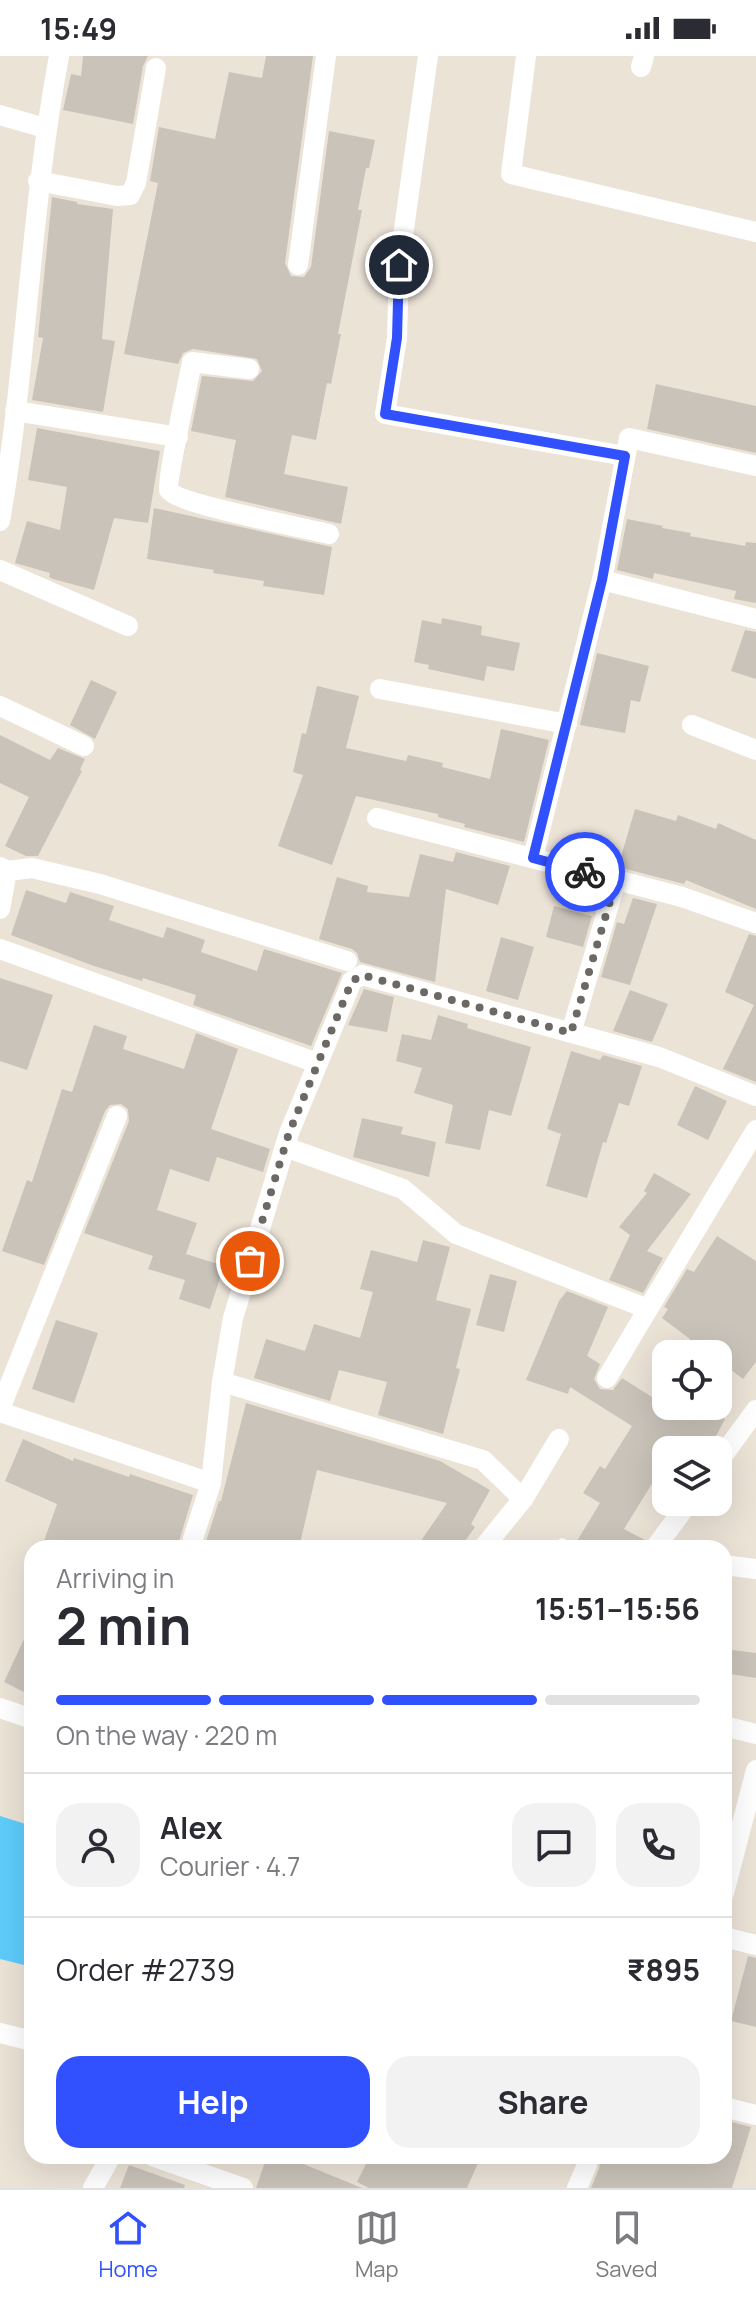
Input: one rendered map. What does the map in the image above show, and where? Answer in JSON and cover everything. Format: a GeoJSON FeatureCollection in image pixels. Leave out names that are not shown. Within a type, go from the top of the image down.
{"type":"FeatureCollection","features":[{"type":"Feature","properties":{"kind":"street"},"geometry":{"type":"LineString","coordinates":[[0,521],[5,459],[15,411],[38,181],[59,56]]}},
{"type":"Feature","properties":{"kind":"street"},"geometry":{"type":"LineString","coordinates":[[298,265],[326,56]]}},
{"type":"Feature","properties":{"kind":"street"},"geometry":{"type":"LineString","coordinates":[[428,56],[399,265],[397,338],[385,414],[625,456]]}},
{"type":"Feature","properties":{"kind":"street"},"geometry":{"type":"LineString","coordinates":[[526,56],[511,174],[756,232]]}},
{"type":"Feature","properties":{"kind":"street"},"geometry":{"type":"LineString","coordinates":[[38,181],[117,196],[130,195],[136,183],[156,68]]}},
{"type":"Feature","properties":{"kind":"street"},"geometry":{"type":"LineString","coordinates":[[0,115],[45,128]]}},
{"type":"Feature","properties":{"kind":"street"},"geometry":{"type":"LineString","coordinates":[[249,369],[192,362],[169,491],[176,497],[329,534]]}},
{"type":"Feature","properties":{"kind":"street"},"geometry":{"type":"LineString","coordinates":[[15,411],[178,437]]}},
{"type":"Feature","properties":{"kind":"street"},"geometry":{"type":"LineString","coordinates":[[533,858],[602,580],[629,438],[756,466]]}},
{"type":"Feature","properties":{"kind":"street"},"geometry":{"type":"LineString","coordinates":[[0,570],[128,626]]}},
{"type":"Feature","properties":{"kind":"street"},"geometry":{"type":"LineString","coordinates":[[602,580],[756,619]]}},
{"type":"Feature","properties":{"kind":"street"},"geometry":{"type":"LineString","coordinates":[[380,689],[567,724]]}},
{"type":"Feature","properties":{"kind":"street"},"geometry":{"type":"LineString","coordinates":[[0,706],[84,746]]}},
{"type":"Feature","properties":{"kind":"street"},"geometry":{"type":"LineString","coordinates":[[692,725],[756,750]]}},
{"type":"Feature","properties":{"kind":"street"},"geometry":{"type":"LineString","coordinates":[[377,818],[682,897],[756,923]]}},
{"type":"Feature","properties":{"kind":"street"},"geometry":{"type":"LineString","coordinates":[[0,909],[4,869],[32,868],[100,884],[347,961]]}},
{"type":"Feature","properties":{"kind":"street"},"geometry":{"type":"LineString","coordinates":[[571,1033],[616,881]]}},
{"type":"Feature","properties":{"kind":"street"},"geometry":{"type":"LineString","coordinates":[[0,949],[317,1063]]}},
{"type":"Feature","properties":{"kind":"street"},"geometry":{"type":"LineString","coordinates":[[193,1540],[211,1483],[222,1382],[233,1318],[285,1147],[349,986],[362,975],[659,1057],[756,1096]]}},
{"type":"Feature","properties":{"kind":"street"},"geometry":{"type":"LineString","coordinates":[[117,1116],[0,1411],[211,1483]]}},
{"type":"Feature","properties":{"kind":"street"},"geometry":{"type":"LineString","coordinates":[[607,1378],[756,1130]]}},
{"type":"Feature","properties":{"kind":"street"},"geometry":{"type":"LineString","coordinates":[[285,1147],[403,1189],[456,1234],[648,1309]]}},
{"type":"Feature","properties":{"kind":"street"},"geometry":{"type":"LineString","coordinates":[[222,1382],[483,1460],[523,1499]]}},
{"type":"Feature","properties":{"kind":"street"},"geometry":{"type":"LineString","coordinates":[[732,1443],[756,1410]]}},
{"type":"Feature","properties":{"kind":"street"},"geometry":{"type":"LineString","coordinates":[[490,1540],[523,1499],[559,1439]]}},
{"type":"Feature","properties":{"kind":"street"},"geometry":{"type":"LineString","coordinates":[[661,1540],[679,1516]]}},
{"type":"Feature","properties":{"kind":"street"},"geometry":{"type":"LineString","coordinates":[[732,1566],[756,1569]]}},
{"type":"Feature","properties":{"kind":"street"},"geometry":{"type":"LineString","coordinates":[[0,1708],[24,1716]]}},
{"type":"Feature","properties":{"kind":"street"},"geometry":{"type":"LineString","coordinates":[[732,1728],[756,1734]]}},
{"type":"Feature","properties":{"kind":"street"},"geometry":{"type":"LineString","coordinates":[[732,1862],[756,1770]]}},
{"type":"Feature","properties":{"kind":"street"},"geometry":{"type":"LineString","coordinates":[[732,1939],[756,1945]]}},
{"type":"Feature","properties":{"kind":"street"},"geometry":{"type":"LineString","coordinates":[[0,2033],[24,2039]]}},
{"type":"Feature","properties":{"kind":"street"},"geometry":{"type":"LineString","coordinates":[[732,2109],[756,2115]]}},
{"type":"Feature","properties":{"kind":"street"},"geometry":{"type":"LineString","coordinates":[[93,2188],[106,2164]]}},
{"type":"Feature","properties":{"kind":"street"},"geometry":{"type":"LineString","coordinates":[[175,2164],[243,2188]]}},
{"type":"Feature","properties":{"kind":"street"},"geometry":{"type":"LineString","coordinates":[[577,2188],[587,2165]]}},
{"type":"Feature","properties":{"kind":"water"},"geometry":{"type":"Polygon","coordinates":[[[0,1816],[24,1824],[24,1965],[0,1959],[0,1816]]]}},
{"type":"Feature","properties":{"kind":"building"},"geometry":{"type":"Polygon","coordinates":[[[83,56],[148,56],[143,66],[133,124],[63,110],[71,74],[81,76],[83,56]]]}},
{"type":"Feature","properties":{"kind":"building"},"geometry":{"type":"Polygon","coordinates":[[[266,56],[313,56],[285,263],[291,276],[304,277],[311,267],[329,131],[375,140],[358,210],[362,210],[338,334],[341,334],[316,440],[292,435],[284,474],[348,487],[341,524],[225,497],[236,440],[191,431],[202,376],[253,381],[262,371],[257,359],[193,349],[183,353],[178,364],[124,354],[158,183],[150,181],[159,127],[215,139],[229,72],[262,78],[266,56]]]}},
{"type":"Feature","properties":{"kind":"building"},"geometry":{"type":"Polygon","coordinates":[[[52,197],[113,209],[102,339],[115,341],[103,412],[32,400],[43,338],[38,337],[52,197]]]}},
{"type":"Feature","properties":{"kind":"building"},"geometry":{"type":"Polygon","coordinates":[[[656,384],[756,406],[756,453],[647,429],[656,384]]]}},
{"type":"Feature","properties":{"kind":"building"},"geometry":{"type":"Polygon","coordinates":[[[37,428],[160,451],[148,523],[114,518],[94,590],[53,579],[49,577],[50,573],[15,563],[27,521],[60,530],[67,487],[28,480],[37,428]]]}},
{"type":"Feature","properties":{"kind":"building"},"geometry":{"type":"Polygon","coordinates":[[[154,508],[332,547],[324,595],[263,586],[264,581],[147,559],[154,508]]]}},
{"type":"Feature","properties":{"kind":"building"},"geometry":{"type":"Polygon","coordinates":[[[627,519],[691,533],[690,536],[745,546],[746,542],[756,543],[756,603],[734,599],[736,591],[654,573],[653,579],[617,570],[627,519]]]}},
{"type":"Feature","properties":{"kind":"building"},"geometry":{"type":"Polygon","coordinates":[[[442,618],[482,626],[481,635],[520,643],[514,671],[487,666],[484,681],[428,669],[429,665],[414,662],[422,620],[441,624],[442,618]]]}},
{"type":"Feature","properties":{"kind":"building"},"geometry":{"type":"Polygon","coordinates":[[[745,630],[756,632],[756,679],[731,671],[745,630]]]}},
{"type":"Feature","properties":{"kind":"building"},"geometry":{"type":"Polygon","coordinates":[[[597,653],[649,666],[640,702],[631,700],[625,733],[580,725],[597,653]]]}},
{"type":"Feature","properties":{"kind":"building"},"geometry":{"type":"Polygon","coordinates":[[[91,680],[117,692],[95,739],[70,725],[91,680]]]}},
{"type":"Feature","properties":{"kind":"building"},"geometry":{"type":"Polygon","coordinates":[[[317,686],[359,696],[346,748],[406,761],[408,755],[490,779],[501,729],[549,740],[524,842],[464,827],[465,824],[438,817],[438,814],[356,796],[332,865],[278,846],[303,775],[293,772],[317,686]]]}},
{"type":"Feature","properties":{"kind":"building"},"geometry":{"type":"Polygon","coordinates":[[[0,735],[50,760],[58,748],[85,759],[82,771],[38,856],[26,856],[5,846],[29,797],[0,783],[0,735]]]}},
{"type":"Feature","properties":{"kind":"building"},"geometry":{"type":"Polygon","coordinates":[[[635,809],[676,821],[678,815],[716,829],[718,823],[756,840],[756,909],[686,880],[684,884],[618,867],[635,809]]]}},
{"type":"Feature","properties":{"kind":"building"},"geometry":{"type":"Polygon","coordinates":[[[456,852],[510,866],[498,905],[446,889],[435,982],[360,962],[352,949],[319,939],[337,877],[368,886],[367,892],[409,897],[420,854],[453,862],[456,852]]]}},
{"type":"Feature","properties":{"kind":"building"},"geometry":{"type":"Polygon","coordinates":[[[26,890],[66,903],[70,892],[114,906],[109,920],[163,938],[167,927],[205,940],[201,952],[257,971],[264,949],[342,973],[311,1046],[193,1005],[196,995],[94,966],[11,935],[26,890]]]}},
{"type":"Feature","properties":{"kind":"building"},"geometry":{"type":"Polygon","coordinates":[[[633,898],[657,904],[630,985],[601,977],[617,922],[624,924],[633,898]]]}},
{"type":"Feature","properties":{"kind":"building"},"geometry":{"type":"Polygon","coordinates":[[[554,906],[592,916],[583,947],[546,937],[554,906]]]}},
{"type":"Feature","properties":{"kind":"building"},"geometry":{"type":"Polygon","coordinates":[[[749,934],[756,936],[756,1082],[723,1069],[754,1005],[725,992],[749,934]]]}},
{"type":"Feature","properties":{"kind":"building"},"geometry":{"type":"Polygon","coordinates":[[[501,937],[534,947],[518,1000],[486,991],[501,937]]]}},
{"type":"Feature","properties":{"kind":"building"},"geometry":{"type":"Polygon","coordinates":[[[0,978],[53,995],[27,1070],[0,1061],[0,978]]]}},
{"type":"Feature","properties":{"kind":"building"},"geometry":{"type":"Polygon","coordinates":[[[364,989],[394,997],[387,1032],[348,1025],[364,989]]]}},
{"type":"Feature","properties":{"kind":"building"},"geometry":{"type":"Polygon","coordinates":[[[630,990],[668,1004],[652,1042],[613,1031],[630,990]]]}},
{"type":"Feature","properties":{"kind":"building"},"geometry":{"type":"Polygon","coordinates":[[[438,1015],[468,1024],[467,1028],[531,1047],[511,1116],[489,1110],[480,1150],[445,1143],[453,1105],[414,1093],[422,1068],[396,1061],[402,1034],[431,1040],[438,1015]]]}},
{"type":"Feature","properties":{"kind":"building"},"geometry":{"type":"Polygon","coordinates":[[[94,1025],[127,1036],[123,1049],[184,1069],[196,1033],[238,1049],[211,1129],[270,1149],[263,1172],[217,1157],[209,1182],[170,1169],[157,1210],[197,1223],[186,1254],[224,1266],[210,1309],[179,1299],[185,1280],[148,1269],[153,1256],[84,1233],[129,1121],[128,1109],[121,1104],[110,1105],[105,1111],[44,1265],[2,1251],[27,1180],[32,1182],[62,1089],[72,1092],[94,1025]]]}},
{"type":"Feature","properties":{"kind":"building"},"geometry":{"type":"Polygon","coordinates":[[[571,1051],[600,1060],[603,1055],[642,1066],[629,1106],[619,1103],[606,1143],[603,1142],[587,1198],[546,1186],[561,1134],[547,1129],[571,1051]]]}},
{"type":"Feature","properties":{"kind":"building"},"geometry":{"type":"Polygon","coordinates":[[[695,1086],[727,1101],[708,1140],[677,1125],[695,1086]]]}},
{"type":"Feature","properties":{"kind":"building"},"geometry":{"type":"Polygon","coordinates":[[[362,1118],[403,1127],[401,1134],[436,1142],[429,1177],[353,1157],[362,1118]]]}},
{"type":"Feature","properties":{"kind":"building"},"geometry":{"type":"Polygon","coordinates":[[[654,1173],[691,1194],[647,1251],[663,1258],[643,1293],[609,1280],[630,1235],[619,1227],[647,1193],[644,1191],[654,1173]]]}},
{"type":"Feature","properties":{"kind":"building"},"geometry":{"type":"Polygon","coordinates":[[[717,1236],[756,1261],[756,1362],[743,1379],[732,1371],[732,1340],[689,1340],[662,1318],[668,1309],[664,1307],[687,1269],[694,1272],[717,1236]]]}},
{"type":"Feature","properties":{"kind":"building"},"geometry":{"type":"Polygon","coordinates":[[[423,1240],[450,1247],[436,1300],[471,1309],[443,1434],[378,1415],[387,1382],[339,1370],[330,1401],[254,1378],[266,1339],[305,1351],[314,1324],[360,1338],[373,1292],[360,1289],[371,1250],[417,1262],[423,1240]]]}},
{"type":"Feature","properties":{"kind":"building"},"geometry":{"type":"Polygon","coordinates":[[[490,1274],[517,1281],[504,1332],[476,1325],[490,1274]]]}},
{"type":"Feature","properties":{"kind":"building"},"geometry":{"type":"Polygon","coordinates":[[[567,1291],[608,1307],[587,1356],[600,1364],[594,1379],[600,1389],[613,1390],[622,1378],[652,1397],[652,1420],[724,1420],[716,1436],[652,1436],[652,1484],[624,1529],[645,1540],[578,1540],[600,1503],[583,1493],[600,1466],[605,1469],[632,1426],[570,1387],[568,1394],[526,1380],[559,1301],[567,1291]]]}},
{"type":"Feature","properties":{"kind":"building"},"geometry":{"type":"Polygon","coordinates":[[[56,1320],[98,1333],[74,1403],[32,1389],[56,1320]]]}},
{"type":"Feature","properties":{"kind":"building"},"geometry":{"type":"Polygon","coordinates":[[[246,1403],[440,1461],[490,1490],[471,1524],[475,1527],[466,1540],[422,1540],[447,1503],[317,1470],[301,1540],[207,1540],[221,1501],[246,1403]]]}},
{"type":"Feature","properties":{"kind":"building"},"geometry":{"type":"Polygon","coordinates":[[[23,1439],[73,1461],[74,1458],[193,1495],[179,1540],[44,1540],[57,1504],[5,1481],[23,1439]]]}},
{"type":"Feature","properties":{"kind":"building"},"geometry":{"type":"Polygon","coordinates":[[[24,1639],[24,1692],[4,1682],[24,1639]]]}},
{"type":"Feature","properties":{"kind":"building"},"geometry":{"type":"Polygon","coordinates":[[[732,1650],[756,1653],[756,1678],[732,1674],[732,1650]]]}},
{"type":"Feature","properties":{"kind":"building"},"geometry":{"type":"Polygon","coordinates":[[[748,1956],[756,1958],[756,2027],[732,2021],[748,1956]]]}},
{"type":"Feature","properties":{"kind":"building"},"geometry":{"type":"Polygon","coordinates":[[[732,2122],[751,2127],[732,2188],[591,2188],[600,2164],[732,2164],[732,2122]]]}},
{"type":"Feature","properties":{"kind":"building"},"geometry":{"type":"Polygon","coordinates":[[[264,2164],[304,2164],[362,2188],[256,2188],[264,2164]]]}},
{"type":"Feature","properties":{"kind":"building"},"geometry":{"type":"Polygon","coordinates":[[[366,2164],[478,2164],[467,2188],[369,2188],[357,2182],[366,2164]]]}},
{"type":"Feature","properties":{"kind":"building"},"geometry":{"type":"Polygon","coordinates":[[[129,2165],[185,2185],[184,2188],[120,2188],[129,2165]]]}},
{"type":"Feature","properties":{"kind":"way so far"},"geometry":{"type":"LineString","coordinates":[[250,1261],[289,1133],[352,981],[362,975],[571,1033],[616,881],[585,872]]}},
{"type":"Feature","properties":{"kind":"route"},"geometry":{"type":"LineString","coordinates":[[399,265],[397,338],[385,414],[625,456],[602,580],[533,858],[585,872]]}}]}
